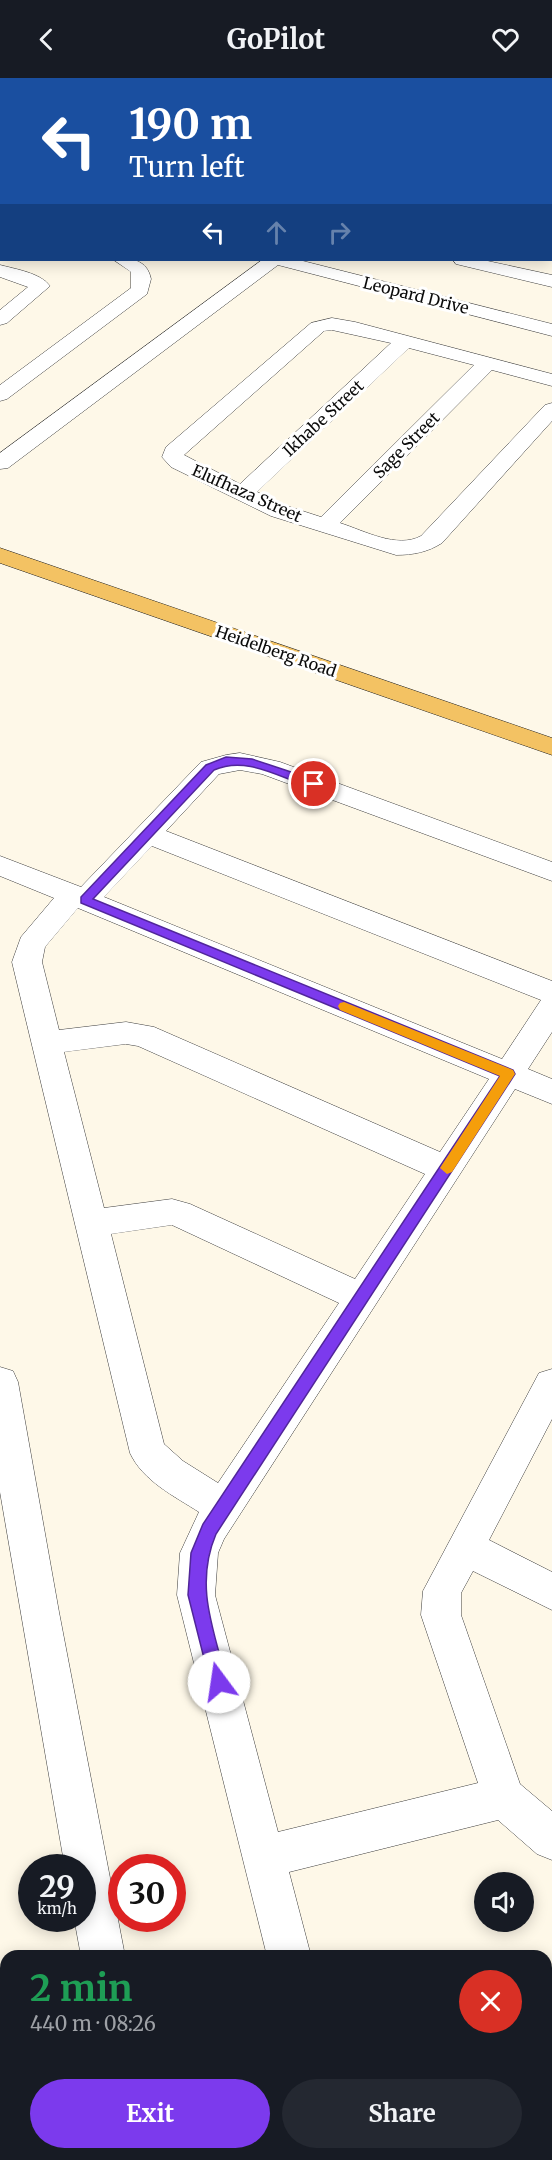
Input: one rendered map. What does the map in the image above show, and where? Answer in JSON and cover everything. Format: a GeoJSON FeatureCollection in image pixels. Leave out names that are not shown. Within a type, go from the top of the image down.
{"type":"FeatureCollection","features":[{"type":"Feature","properties":{"kind":"main road","name":"Heidelberg Road"},"geometry":{"type":"LineString","coordinates":[[0,555],[552,747]]}},
{"type":"Feature","properties":{"kind":"street"},"geometry":{"type":"LineString","coordinates":[[0,395],[140,290],[142,280],[140,270],[136,265],[126,261]]}},
{"type":"Feature","properties":{"kind":"street"},"geometry":{"type":"LineString","coordinates":[[0,463],[272,261]]}},
{"type":"Feature","properties":{"kind":"street","name":"Leopard Drive"},"geometry":{"type":"LineString","coordinates":[[283,261],[552,330]]}},
{"type":"Feature","properties":{"kind":"street"},"geometry":{"type":"LineString","coordinates":[[467,261],[548,276]]}},
{"type":"Feature","properties":{"kind":"street"},"geometry":{"type":"LineString","coordinates":[[0,271],[41,286],[0,319]]}},
{"type":"Feature","properties":{"kind":"street","name":"Elufhaza Street"},"geometry":{"type":"LineString","coordinates":[[552,380],[341,325],[318,327],[174,452],[174,457],[178,462],[279,511],[396,548],[413,548],[424,545],[434,537],[552,409]]}},
{"type":"Feature","properties":{"kind":"street","name":"Ikhabe Street"},"geometry":{"type":"LineString","coordinates":[[243,493],[404,342]]}},
{"type":"Feature","properties":{"kind":"street","name":"Sage Street"},"geometry":{"type":"LineString","coordinates":[[325,526],[487,364]]}},
{"type":"Feature","properties":{"kind":"street"},"geometry":{"type":"LineString","coordinates":[[223,1508],[170,1473],[148,1453],[27,962],[31,944],[147,834],[210,768],[226,761],[248,761],[552,872]]}},
{"type":"Feature","properties":{"kind":"street"},"geometry":{"type":"LineString","coordinates":[[147,834],[552,993]]}},
{"type":"Feature","properties":{"kind":"street"},"geometry":{"type":"LineString","coordinates":[[0,866],[552,1092]]}},
{"type":"Feature","properties":{"kind":"street"},"geometry":{"type":"LineString","coordinates":[[287,1950],[196,1595],[199,1553],[209,1529],[552,1008]]}},
{"type":"Feature","properties":{"kind":"street"},"geometry":{"type":"LineString","coordinates":[[48,1043],[126,1033],[143,1035],[446,1169]]}},
{"type":"Feature","properties":{"kind":"street"},"geometry":{"type":"LineString","coordinates":[[92,1223],[172,1212],[189,1217],[362,1298]]}},
{"type":"Feature","properties":{"kind":"street"},"geometry":{"type":"LineString","coordinates":[[0,1383],[39,1612],[102,1950]]}},
{"type":"Feature","properties":{"kind":"street"},"geometry":{"type":"LineString","coordinates":[[551,1387],[442,1591],[441,1615],[504,1798],[552,1839]]}},
{"type":"Feature","properties":{"kind":"street"},"geometry":{"type":"LineString","coordinates":[[465,1547],[552,1592]]}},
{"type":"Feature","properties":{"kind":"street"},"geometry":{"type":"LineString","coordinates":[[263,1857],[504,1798]]}},
{"type":"Feature","properties":{"kind":"slow traffic"},"geometry":{"type":"LineString","coordinates":[[344,1006],[508,1074],[447,1168]]}},
{"type":"Feature","properties":{"kind":"route"},"geometry":{"type":"LineString","coordinates":[[219,1682],[196,1595],[199,1553],[209,1529],[508,1074],[85,900],[210,768],[226,761],[248,761],[314,784]]}}]}
